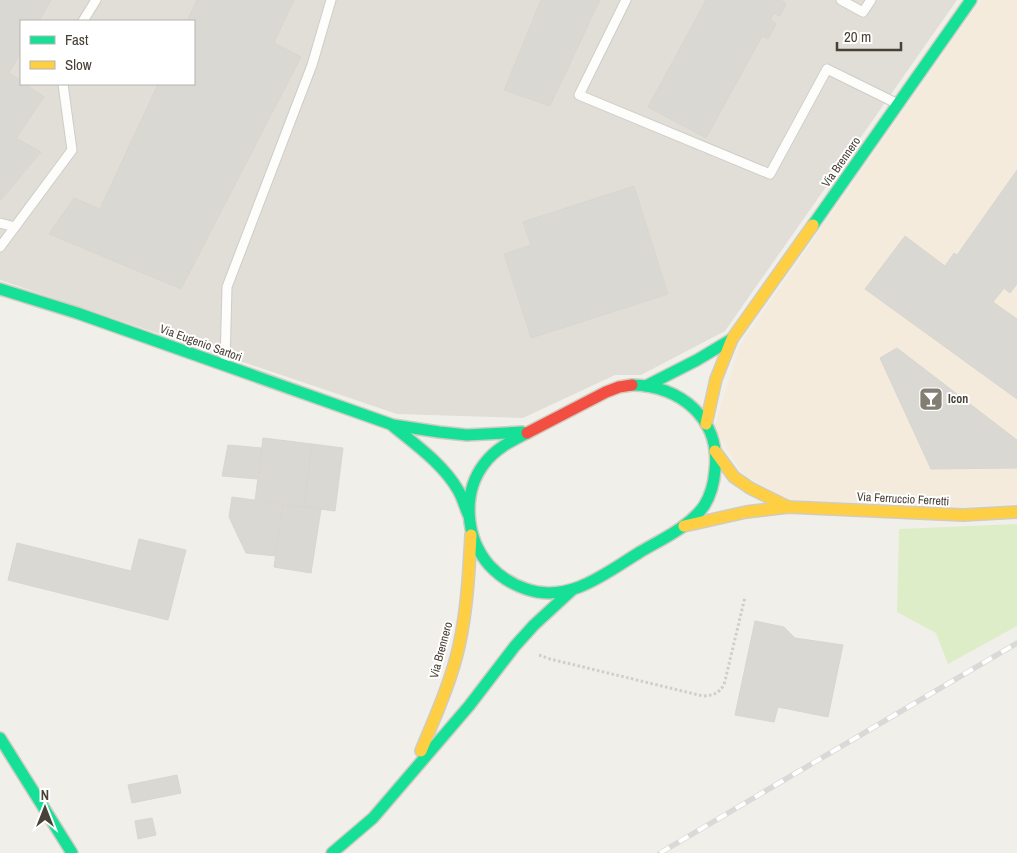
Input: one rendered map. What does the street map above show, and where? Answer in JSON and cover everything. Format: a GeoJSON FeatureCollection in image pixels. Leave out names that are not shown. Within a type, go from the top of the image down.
{"type":"FeatureCollection","features":[{"type":"Feature","properties":{"kind":"main road","name":"Via Brennero"},"geometry":{"type":"LineString","coordinates":[[706,424],[716,379],[732,339],[972,0]]}},
{"type":"Feature","properties":{"kind":"main road","name":"Via Eugenio Sartori"},"geometry":{"type":"LineString","coordinates":[[0,289],[77,313],[393,425],[467,435],[528,432]]}},
{"type":"Feature","properties":{"kind":"main road","name":"Via Brennero"},"geometry":{"type":"LineString","coordinates":[[646,386],[697,360],[732,339]]}},
{"type":"Feature","properties":{"kind":"main road"},"geometry":{"type":"LineString","coordinates":[[632,385],[659,388],[682,398],[700,414],[706,424],[712,436],[715,450],[716,472],[709,496],[701,510],[684,526],[590,582],[572,590],[558,593],[529,591],[496,573],[483,558],[476,546],[468,516],[469,500],[474,484],[484,465],[498,450],[512,440],[606,392],[632,385]]}},
{"type":"Feature","properties":{"kind":"main road","name":"Via Eugenio Sartori"},"geometry":{"type":"LineString","coordinates":[[393,425],[427,453],[440,467],[458,490],[468,516]]}},
{"type":"Feature","properties":{"kind":"main road","name":"Via Ferruccio Ferretti"},"geometry":{"type":"LineString","coordinates":[[715,450],[734,477],[750,488],[788,507]]}},
{"type":"Feature","properties":{"kind":"main road","name":"Via Ferruccio Ferretti"},"geometry":{"type":"LineString","coordinates":[[684,526],[746,512],[788,507],[963,516],[1017,512]]}},
{"type":"Feature","properties":{"kind":"main road","name":"Via Brennero"},"geometry":{"type":"LineString","coordinates":[[414,770],[450,678],[459,646],[468,593],[471,532]]}},
{"type":"Feature","properties":{"kind":"main road","name":"Via Brennero"},"geometry":{"type":"LineString","coordinates":[[332,853],[373,818],[468,706],[515,646],[534,625],[572,590]]}},
{"type":"Feature","properties":{"kind":"main road"},"geometry":{"type":"LineString","coordinates":[[0,738],[72,853]]}},
{"type":"Feature","properties":{"kind":"lane"},"geometry":{"type":"LineString","coordinates":[[83,20],[96,0]]}},
{"type":"Feature","properties":{"kind":"lane"},"geometry":{"type":"LineString","coordinates":[[225,366],[227,287],[312,65],[331,0]]}},
{"type":"Feature","properties":{"kind":"lane"},"geometry":{"type":"LineString","coordinates":[[626,0],[579,95],[770,174],[826,69],[899,104]]}},
{"type":"Feature","properties":{"kind":"lane"},"geometry":{"type":"LineString","coordinates":[[841,0],[863,12],[871,0]]}},
{"type":"Feature","properties":{"kind":"lane"},"geometry":{"type":"LineString","coordinates":[[0,247],[72,150],[63,85]]}},
{"type":"Feature","properties":{"kind":"lane"},"geometry":{"type":"LineString","coordinates":[[0,223],[15,227]]}},
{"type":"Feature","properties":{"kind":"path"},"geometry":{"type":"LineString","coordinates":[[515,646],[550,659],[703,696],[712,695],[720,692],[724,685],[745,597]]}},
{"type":"Feature","properties":{"kind":"shaded area"},"geometry":{"type":"Polygon","coordinates":[[[0,0],[957,0],[725,331],[641,375],[615,375],[523,418],[397,414],[0,280],[0,0]]]}},
{"type":"Feature","properties":{"kind":"shaded area"},"geometry":{"type":"Polygon","coordinates":[[[981,0],[1017,0],[1017,504],[962,507],[789,500],[743,474],[714,428],[740,345],[981,0]]]}},
{"type":"Feature","properties":{"kind":"green space"},"geometry":{"type":"Polygon","coordinates":[[[1017,524],[1017,626],[948,664],[936,633],[897,612],[899,529],[1017,524]]]}},
{"type":"Feature","properties":{"kind":"building"},"geometry":{"type":"Polygon","coordinates":[[[0,0],[51,0],[40,20],[20,20],[20,54],[9,73],[20,80],[20,85],[26,85],[44,97],[16,138],[41,152],[0,201],[0,0]]]}},
{"type":"Feature","properties":{"kind":"building"},"geometry":{"type":"Polygon","coordinates":[[[197,0],[294,0],[274,43],[301,57],[181,289],[49,234],[74,198],[100,209],[158,85],[195,85],[195,20],[187,20],[197,0]]]}},
{"type":"Feature","properties":{"kind":"building"},"geometry":{"type":"Polygon","coordinates":[[[541,0],[600,0],[550,106],[504,90],[541,0]]]}},
{"type":"Feature","properties":{"kind":"building"},"geometry":{"type":"Polygon","coordinates":[[[706,0],[781,0],[786,4],[780,16],[774,13],[770,20],[776,24],[768,39],[762,36],[706,138],[648,107],[706,0]]]}},
{"type":"Feature","properties":{"kind":"building"},"geometry":{"type":"Polygon","coordinates":[[[1017,170],[1017,284],[1010,293],[1004,288],[993,302],[1017,319],[1017,399],[865,289],[905,236],[945,266],[954,253],[957,255],[1017,170]]]}},
{"type":"Feature","properties":{"kind":"building"},"geometry":{"type":"Polygon","coordinates":[[[634,186],[668,294],[531,338],[504,254],[531,245],[523,222],[634,186]]]}},
{"type":"Feature","properties":{"kind":"building","name":"Icon"},"geometry":{"type":"Polygon","coordinates":[[[897,348],[1017,440],[1017,468],[931,469],[880,358],[897,348]]]}},
{"type":"Feature","properties":{"kind":"building"},"geometry":{"type":"Polygon","coordinates":[[[263,438],[312,444],[304,507],[255,501],[263,438]]]}},
{"type":"Feature","properties":{"kind":"building"},"geometry":{"type":"Polygon","coordinates":[[[312,444],[343,448],[335,511],[304,507],[312,444]]]}},
{"type":"Feature","properties":{"kind":"building"},"geometry":{"type":"Polygon","coordinates":[[[228,445],[262,448],[258,479],[222,476],[228,445]]]}},
{"type":"Feature","properties":{"kind":"building"},"geometry":{"type":"Polygon","coordinates":[[[232,497],[283,504],[276,556],[246,553],[229,517],[232,497]]]}},
{"type":"Feature","properties":{"kind":"building"},"geometry":{"type":"Polygon","coordinates":[[[283,504],[321,509],[311,573],[274,567],[283,504]]]}},
{"type":"Feature","properties":{"kind":"building"},"geometry":{"type":"Polygon","coordinates":[[[139,539],[186,550],[168,620],[8,580],[17,543],[131,571],[139,539]]]}},
{"type":"Feature","properties":{"kind":"building"},"geometry":{"type":"Polygon","coordinates":[[[755,621],[784,627],[795,638],[843,645],[828,717],[778,707],[774,722],[735,715],[755,621]]]}},
{"type":"Feature","properties":{"kind":"building"},"geometry":{"type":"Polygon","coordinates":[[[177,775],[181,793],[132,803],[128,785],[177,775]]]}},
{"type":"Feature","properties":{"kind":"building"},"geometry":{"type":"Polygon","coordinates":[[[152,818],[156,835],[138,839],[135,821],[152,818]]]}},
{"type":"Feature","properties":{"kind":"railway"},"geometry":{"type":"LineString","coordinates":[[660,853],[1017,643]]}},
{"type":"Feature","properties":{"kind":"traffic: fast"},"geometry":{"type":"LineString","coordinates":[[813,225],[971,0]]}},
{"type":"Feature","properties":{"kind":"traffic: fast"},"geometry":{"type":"LineString","coordinates":[[0,289],[77,313],[393,425],[467,435],[522,432]]}},
{"type":"Feature","properties":{"kind":"traffic: fast"},"geometry":{"type":"LineString","coordinates":[[646,386],[697,360],[732,339]]}},
{"type":"Feature","properties":{"kind":"traffic: fast"},"geometry":{"type":"LineString","coordinates":[[527,433],[509,442],[493,454],[484,464],[472,488],[469,515],[471,528],[481,554],[489,565],[506,580],[526,589],[542,593],[572,589],[600,577],[683,526],[704,506],[712,489],[715,452],[711,435],[704,421],[694,408],[681,398],[666,391],[632,385]]}},
{"type":"Feature","properties":{"kind":"traffic: fast"},"geometry":{"type":"LineString","coordinates":[[393,426],[445,472],[460,493],[469,516]]}},
{"type":"Feature","properties":{"kind":"traffic: fast"},"geometry":{"type":"LineString","coordinates":[[332,853],[373,818],[469,706],[515,646],[534,625],[572,590]]}},
{"type":"Feature","properties":{"kind":"traffic: fast"},"geometry":{"type":"LineString","coordinates":[[0,738],[72,853]]}},
{"type":"Feature","properties":{"kind":"traffic: slow"},"geometry":{"type":"LineString","coordinates":[[706,424],[716,379],[732,339],[813,225]]}},
{"type":"Feature","properties":{"kind":"traffic: slow"},"geometry":{"type":"LineString","coordinates":[[715,451],[734,477],[750,488],[788,507]]}},
{"type":"Feature","properties":{"kind":"traffic: slow"},"geometry":{"type":"LineString","coordinates":[[684,526],[746,512],[788,507],[963,515],[1017,512]]}},
{"type":"Feature","properties":{"kind":"traffic: slow"},"geometry":{"type":"LineString","coordinates":[[421,751],[456,659],[466,605],[471,535]]}},
{"type":"Feature","properties":{"kind":"traffic: jam"},"geometry":{"type":"LineString","coordinates":[[527,433],[606,392],[632,385]]}},
{"type":"Feature","properties":{"kind":"place","name":"Icon"},"geometry":{"type":"Point","coordinates":[931,399]}}]}
